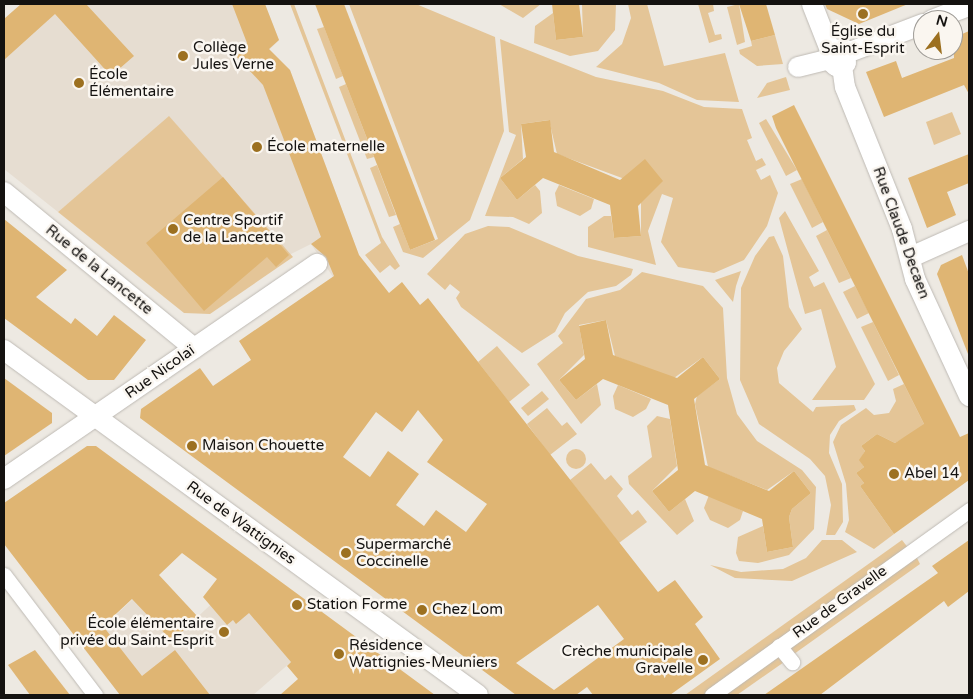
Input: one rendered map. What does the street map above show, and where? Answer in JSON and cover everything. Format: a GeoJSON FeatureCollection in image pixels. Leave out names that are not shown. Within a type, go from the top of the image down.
{"type":"FeatureCollection","features":[{"type":"Feature","properties":{"kind":"street","name":"Rue Claude Decaen"},"geometry":{"type":"LineString","coordinates":[[812,4],[837,57],[844,87],[910,257],[915,279],[969,396]]}},
{"type":"Feature","properties":{"kind":"street"},"geometry":{"type":"LineString","coordinates":[[798,67],[837,57],[913,28]]}},
{"type":"Feature","properties":{"kind":"street","name":"Rue de la Lancette"},"geometry":{"type":"LineString","coordinates":[[4,192],[194,348]]}},
{"type":"Feature","properties":{"kind":"street"},"geometry":{"type":"LineString","coordinates":[[910,257],[969,230]]}},
{"type":"Feature","properties":{"kind":"street","name":"Rue Nicolaï"},"geometry":{"type":"LineString","coordinates":[[4,479],[316,264]]}},
{"type":"Feature","properties":{"kind":"street","name":"Rue de Wattignies"},"geometry":{"type":"LineString","coordinates":[[4,350],[478,695]]}},
{"type":"Feature","properties":{"kind":"street","name":"Rue de Gravelle"},"geometry":{"type":"LineString","coordinates":[[712,695],[969,510]]}},
{"type":"Feature","properties":{"kind":"street"},"geometry":{"type":"LineString","coordinates":[[4,575],[95,695]]}},
{"type":"Feature","properties":{"kind":"street"},"geometry":{"type":"LineString","coordinates":[[780,646],[792,662]]}},
{"type":"Feature","properties":{"kind":"shaded area"},"geometry":{"type":"Polygon","coordinates":[[[21,4],[265,4],[279,40],[269,50],[290,70],[360,258],[333,277],[311,244],[289,255],[169,117],[58,212],[4,169],[4,19],[21,4]]]}},
{"type":"Feature","properties":{"kind":"shaded area"},"geometry":{"type":"Polygon","coordinates":[[[290,4],[294,4],[382,237],[400,266],[395,270],[390,265],[380,273],[365,255],[381,243],[290,4]]]}},
{"type":"Feature","properties":{"kind":"shaded area"},"geometry":{"type":"Polygon","coordinates":[[[349,4],[416,4],[495,37],[504,131],[470,220],[423,258],[403,252],[393,227],[400,224],[410,250],[438,239],[349,4]]]}},
{"type":"Feature","properties":{"kind":"shaded area"},"geometry":{"type":"Polygon","coordinates":[[[499,4],[541,4],[523,18],[499,4]]]}},
{"type":"Feature","properties":{"kind":"shaded area"},"geometry":{"type":"Polygon","coordinates":[[[582,4],[616,4],[615,30],[598,51],[570,56],[534,43],[535,26],[553,13],[556,40],[583,37],[582,4]]]}},
{"type":"Feature","properties":{"kind":"shaded area"},"geometry":{"type":"Polygon","coordinates":[[[628,4],[647,4],[664,66],[725,53],[739,102],[697,100],[659,83],[596,67],[622,44],[631,18],[628,4]]]}},
{"type":"Feature","properties":{"kind":"shaded area"},"geometry":{"type":"Polygon","coordinates":[[[698,4],[713,4],[714,11],[708,13],[715,35],[721,34],[722,39],[709,43],[698,4]]]}},
{"type":"Feature","properties":{"kind":"shaded area"},"geometry":{"type":"Polygon","coordinates":[[[739,4],[745,42],[737,45],[727,7],[739,4]]]}},
{"type":"Feature","properties":{"kind":"shaded area"},"geometry":{"type":"Polygon","coordinates":[[[324,27],[343,76],[336,79],[317,29],[324,27]]]}},
{"type":"Feature","properties":{"kind":"shaded area"},"geometry":{"type":"Polygon","coordinates":[[[775,35],[783,64],[757,66],[740,54],[739,50],[752,46],[751,41],[775,35]]]}},
{"type":"Feature","properties":{"kind":"shaded area"},"geometry":{"type":"Polygon","coordinates":[[[500,39],[596,77],[663,91],[704,107],[742,109],[752,138],[747,140],[756,161],[762,158],[766,165],[756,170],[761,180],[770,175],[778,193],[767,226],[744,260],[714,273],[678,267],[661,242],[673,198],[662,194],[648,231],[656,265],[588,247],[588,227],[604,216],[611,216],[614,238],[641,236],[641,198],[622,178],[557,154],[549,120],[521,124],[523,159],[500,178],[517,200],[535,185],[540,191],[542,213],[529,224],[513,217],[485,216],[516,135],[509,132],[500,39]]]}},
{"type":"Feature","properties":{"kind":"shaded area"},"geometry":{"type":"Polygon","coordinates":[[[786,77],[790,90],[757,98],[767,83],[786,77]]]}},
{"type":"Feature","properties":{"kind":"shaded area"},"geometry":{"type":"Polygon","coordinates":[[[346,84],[374,157],[367,159],[339,87],[346,84]]]}},
{"type":"Feature","properties":{"kind":"shaded area"},"geometry":{"type":"Polygon","coordinates":[[[952,112],[961,134],[934,145],[926,122],[952,112]]]}},
{"type":"Feature","properties":{"kind":"shaded area","name":"Centre Sportif de la Lancette"},"geometry":{"type":"Polygon","coordinates":[[[169,116],[293,257],[210,314],[184,313],[58,212],[169,116]]]}},
{"type":"Feature","properties":{"kind":"shaded area"},"geometry":{"type":"Polygon","coordinates":[[[766,119],[797,170],[786,176],[759,123],[766,119]]]}},
{"type":"Feature","properties":{"kind":"shaded area"},"geometry":{"type":"Polygon","coordinates":[[[377,165],[396,215],[389,217],[370,168],[377,165]]]}},
{"type":"Feature","properties":{"kind":"shaded area"},"geometry":{"type":"Polygon","coordinates":[[[802,179],[823,222],[812,228],[790,184],[802,179]]]}},
{"type":"Feature","properties":{"kind":"shaded area"},"geometry":{"type":"Polygon","coordinates":[[[559,185],[594,199],[591,209],[580,216],[557,206],[555,193],[559,185]]]}},
{"type":"Feature","properties":{"kind":"shaded area"},"geometry":{"type":"Polygon","coordinates":[[[785,211],[819,271],[809,277],[814,287],[824,282],[875,384],[864,400],[812,400],[836,367],[821,309],[805,314],[779,218],[785,211]]]}},
{"type":"Feature","properties":{"kind":"shaded area"},"geometry":{"type":"Polygon","coordinates":[[[488,226],[509,227],[578,256],[633,269],[631,275],[616,286],[588,292],[565,313],[555,332],[522,353],[461,307],[456,298],[460,292],[450,284],[445,290],[427,274],[465,234],[488,226]]]}},
{"type":"Feature","properties":{"kind":"shaded area"},"geometry":{"type":"Polygon","coordinates":[[[827,230],[851,278],[839,283],[816,236],[827,230]]]}},
{"type":"Feature","properties":{"kind":"shaded area"},"geometry":{"type":"Polygon","coordinates":[[[774,236],[783,256],[789,307],[802,329],[784,351],[777,368],[779,383],[813,412],[816,407],[854,405],[856,410],[839,421],[830,435],[829,453],[842,484],[843,522],[835,535],[826,535],[831,505],[825,476],[810,459],[759,424],[740,380],[741,288],[755,256],[769,237],[774,236]]]}},
{"type":"Feature","properties":{"kind":"shaded area"},"geometry":{"type":"Polygon","coordinates":[[[741,271],[736,286],[733,302],[715,280],[741,271]]]}},
{"type":"Feature","properties":{"kind":"shaded area"},"geometry":{"type":"Polygon","coordinates":[[[642,272],[703,286],[723,308],[727,378],[737,414],[757,441],[802,470],[816,487],[814,529],[789,555],[758,563],[739,561],[736,553],[738,537],[763,526],[767,552],[793,547],[789,517],[792,509],[811,493],[794,471],[767,490],[708,467],[695,404],[697,396],[720,379],[703,357],[674,378],[615,356],[606,320],[579,325],[584,355],[559,380],[576,400],[597,384],[601,405],[581,424],[537,364],[563,343],[558,336],[586,299],[620,290],[642,272]]]}},
{"type":"Feature","properties":{"kind":"shaded area"},"geometry":{"type":"Polygon","coordinates":[[[855,286],[869,313],[857,319],[843,292],[855,286]]]}},
{"type":"Feature","properties":{"kind":"shaded area"},"geometry":{"type":"Polygon","coordinates":[[[873,322],[899,375],[888,381],[861,327],[873,322]]]}},
{"type":"Feature","properties":{"kind":"shaded area"},"geometry":{"type":"Polygon","coordinates":[[[497,346],[530,385],[509,402],[478,362],[497,346]]]}},
{"type":"Feature","properties":{"kind":"shaded area"},"geometry":{"type":"Polygon","coordinates":[[[904,384],[925,426],[895,443],[877,434],[861,446],[865,451],[860,460],[864,467],[856,473],[864,483],[860,486],[894,534],[874,549],[845,532],[849,520],[846,484],[833,442],[841,425],[866,408],[874,415],[889,413],[896,401],[893,389],[904,384]]]}},
{"type":"Feature","properties":{"kind":"shaded area"},"geometry":{"type":"Polygon","coordinates":[[[618,385],[651,399],[646,409],[633,417],[615,409],[613,396],[618,385]]]}},
{"type":"Feature","properties":{"kind":"shaded area"},"geometry":{"type":"Polygon","coordinates":[[[542,391],[549,399],[528,416],[521,408],[542,391]]]}},
{"type":"Feature","properties":{"kind":"shaded area"},"geometry":{"type":"Polygon","coordinates":[[[547,408],[562,426],[567,422],[577,434],[550,455],[527,424],[547,408]]]}},
{"type":"Feature","properties":{"kind":"shaded area"},"geometry":{"type":"Polygon","coordinates":[[[657,416],[670,419],[677,466],[652,491],[669,512],[685,499],[694,521],[677,535],[629,484],[628,476],[652,457],[647,426],[657,416]]]}},
{"type":"Feature","properties":{"kind":"shaded area"},"geometry":{"type":"Polygon","coordinates":[[[576,449],[583,452],[586,459],[583,466],[576,469],[569,466],[566,459],[569,452],[576,449]]]}},
{"type":"Feature","properties":{"kind":"shaded area"},"geometry":{"type":"Polygon","coordinates":[[[591,463],[605,480],[611,475],[623,489],[617,496],[632,515],[638,510],[647,522],[619,543],[570,480],[591,463]]]}},
{"type":"Feature","properties":{"kind":"shaded area"},"geometry":{"type":"Polygon","coordinates":[[[709,495],[743,511],[740,520],[728,528],[710,520],[704,508],[709,495]]]}},
{"type":"Feature","properties":{"kind":"shaded area"},"geometry":{"type":"Polygon","coordinates":[[[822,540],[842,540],[857,552],[792,581],[735,578],[710,565],[741,572],[783,569],[806,558],[822,540]]]}},
{"type":"Feature","properties":{"kind":"shaded area"},"geometry":{"type":"Polygon","coordinates":[[[902,540],[909,549],[704,695],[685,695],[902,540]]]}},
{"type":"Feature","properties":{"kind":"shaded area"},"geometry":{"type":"Polygon","coordinates":[[[915,554],[920,564],[794,654],[788,646],[915,554]]]}},
{"type":"Feature","properties":{"kind":"shaded area","name":"École élémentaire privée du Saint-Esprit"},"geometry":{"type":"Polygon","coordinates":[[[255,563],[291,662],[253,695],[120,695],[82,646],[133,599],[172,641],[255,563]]]}},
{"type":"Feature","properties":{"kind":"shaded area"},"geometry":{"type":"Polygon","coordinates":[[[780,651],[787,660],[737,695],[719,695],[780,651]]]}},
{"type":"Feature","properties":{"kind":"building"},"geometry":{"type":"Polygon","coordinates":[[[21,4],[86,4],[134,56],[111,76],[55,14],[4,60],[4,19],[21,4]]]}},
{"type":"Feature","properties":{"kind":"building"},"geometry":{"type":"Polygon","coordinates":[[[232,4],[265,4],[279,40],[269,49],[290,70],[359,255],[389,293],[402,282],[420,305],[428,298],[658,592],[675,580],[703,617],[695,624],[720,659],[670,695],[593,695],[587,687],[576,695],[516,695],[140,418],[141,409],[200,368],[213,386],[251,360],[239,341],[334,276],[326,257],[311,244],[321,237],[263,85],[235,55],[247,43],[232,4]],[[418,410],[402,432],[376,412],[343,457],[370,477],[388,451],[419,474],[396,505],[424,526],[436,510],[466,532],[487,504],[427,462],[443,440],[418,410]],[[598,605],[516,663],[554,690],[624,639],[598,605]]]}},
{"type":"Feature","properties":{"kind":"building"},"geometry":{"type":"Polygon","coordinates":[[[315,4],[344,4],[435,240],[410,250],[315,4]]]}},
{"type":"Feature","properties":{"kind":"building"},"geometry":{"type":"Polygon","coordinates":[[[552,4],[579,4],[583,37],[556,40],[552,4]]]}},
{"type":"Feature","properties":{"kind":"building"},"geometry":{"type":"Polygon","coordinates":[[[739,4],[766,4],[775,35],[751,41],[739,4]]]}},
{"type":"Feature","properties":{"kind":"building","name":"Église du Saint-Esprit"},"geometry":{"type":"Polygon","coordinates":[[[825,4],[908,4],[859,24],[827,9],[825,4]]]}},
{"type":"Feature","properties":{"kind":"building"},"geometry":{"type":"Polygon","coordinates":[[[969,31],[969,94],[964,85],[884,117],[866,72],[896,61],[902,78],[949,60],[963,60],[963,34],[969,31]]]}},
{"type":"Feature","properties":{"kind":"building"},"geometry":{"type":"Polygon","coordinates":[[[794,105],[960,437],[969,433],[969,480],[894,534],[860,486],[864,483],[856,473],[864,467],[859,460],[865,451],[861,446],[877,434],[895,443],[924,424],[776,128],[772,116],[794,105]]]}},
{"type":"Feature","properties":{"kind":"building"},"geometry":{"type":"Polygon","coordinates":[[[550,120],[554,152],[620,180],[645,159],[663,181],[638,206],[641,236],[614,238],[610,205],[543,178],[517,200],[500,178],[526,157],[521,124],[550,120]]]}},
{"type":"Feature","properties":{"kind":"building"},"geometry":{"type":"Polygon","coordinates":[[[969,154],[969,183],[947,192],[956,215],[927,228],[908,178],[969,154]]]}},
{"type":"Feature","properties":{"kind":"building"},"geometry":{"type":"Polygon","coordinates":[[[223,177],[289,255],[276,267],[267,257],[204,311],[146,243],[223,177]]]}},
{"type":"Feature","properties":{"kind":"building"},"geometry":{"type":"Polygon","coordinates":[[[4,219],[67,270],[36,297],[71,324],[75,318],[97,336],[114,315],[146,340],[114,380],[88,380],[4,318],[4,219]]]}},
{"type":"Feature","properties":{"kind":"building"},"geometry":{"type":"Polygon","coordinates":[[[962,255],[969,274],[968,354],[937,274],[941,265],[962,255]]]}},
{"type":"Feature","properties":{"kind":"building"},"geometry":{"type":"Polygon","coordinates":[[[606,320],[613,355],[677,378],[703,357],[720,379],[694,399],[705,465],[769,491],[794,471],[811,493],[792,509],[789,517],[793,547],[767,552],[762,519],[695,491],[669,512],[652,491],[678,470],[668,405],[603,379],[576,400],[559,380],[585,359],[579,326],[606,320]]]}},
{"type":"Feature","properties":{"kind":"building"},"geometry":{"type":"Polygon","coordinates":[[[4,378],[52,413],[52,423],[4,456],[4,378]]]}},
{"type":"Feature","properties":{"kind":"building"},"geometry":{"type":"Polygon","coordinates":[[[87,446],[96,446],[435,695],[280,695],[298,679],[287,666],[291,662],[249,613],[236,624],[233,620],[227,625],[203,597],[217,579],[182,553],[159,575],[198,617],[172,641],[132,599],[103,626],[142,676],[175,650],[210,695],[120,695],[4,544],[4,503],[87,446]]]}},
{"type":"Feature","properties":{"kind":"building"},"geometry":{"type":"Polygon","coordinates":[[[969,540],[969,591],[948,607],[944,601],[820,695],[764,695],[938,573],[932,566],[969,540]]]}},
{"type":"Feature","properties":{"kind":"building"},"geometry":{"type":"Polygon","coordinates":[[[35,650],[70,695],[30,695],[8,665],[35,650]]]}},
{"type":"Feature","properties":{"kind":"place","name":"Église du Saint-Esprit"},"geometry":{"type":"Point","coordinates":[863,14]}},
{"type":"Feature","properties":{"kind":"place","name":"Collège Jules Verne"},"geometry":{"type":"Point","coordinates":[183,56]}},
{"type":"Feature","properties":{"kind":"place","name":"École Élémentaire"},"geometry":{"type":"Point","coordinates":[79,83]}},
{"type":"Feature","properties":{"kind":"place","name":"École maternelle"},"geometry":{"type":"Point","coordinates":[257,147]}},
{"type":"Feature","properties":{"kind":"place","name":"Centre Sportif de la Lancette"},"geometry":{"type":"Point","coordinates":[173,229]}},
{"type":"Feature","properties":{"kind":"place","name":"Maison Chouette"},"geometry":{"type":"Point","coordinates":[192,446]}},
{"type":"Feature","properties":{"kind":"place","name":"Abel 14"},"geometry":{"type":"Point","coordinates":[894,474]}},
{"type":"Feature","properties":{"kind":"place","name":"Supermarché Coccinelle"},"geometry":{"type":"Point","coordinates":[346,553]}},
{"type":"Feature","properties":{"kind":"place","name":"Station Forme"},"geometry":{"type":"Point","coordinates":[297,605]}},
{"type":"Feature","properties":{"kind":"place","name":"Chez Lom"},"geometry":{"type":"Point","coordinates":[422,610]}},
{"type":"Feature","properties":{"kind":"place","name":"École élémentaire privée du Saint-Esprit"},"geometry":{"type":"Point","coordinates":[224,632]}},
{"type":"Feature","properties":{"kind":"place","name":"Résidence Wattignies-Meuniers"},"geometry":{"type":"Point","coordinates":[339,654]}},
{"type":"Feature","properties":{"kind":"place","name":"Crèche municipale Gravelle"},"geometry":{"type":"Point","coordinates":[703,660]}}]}
